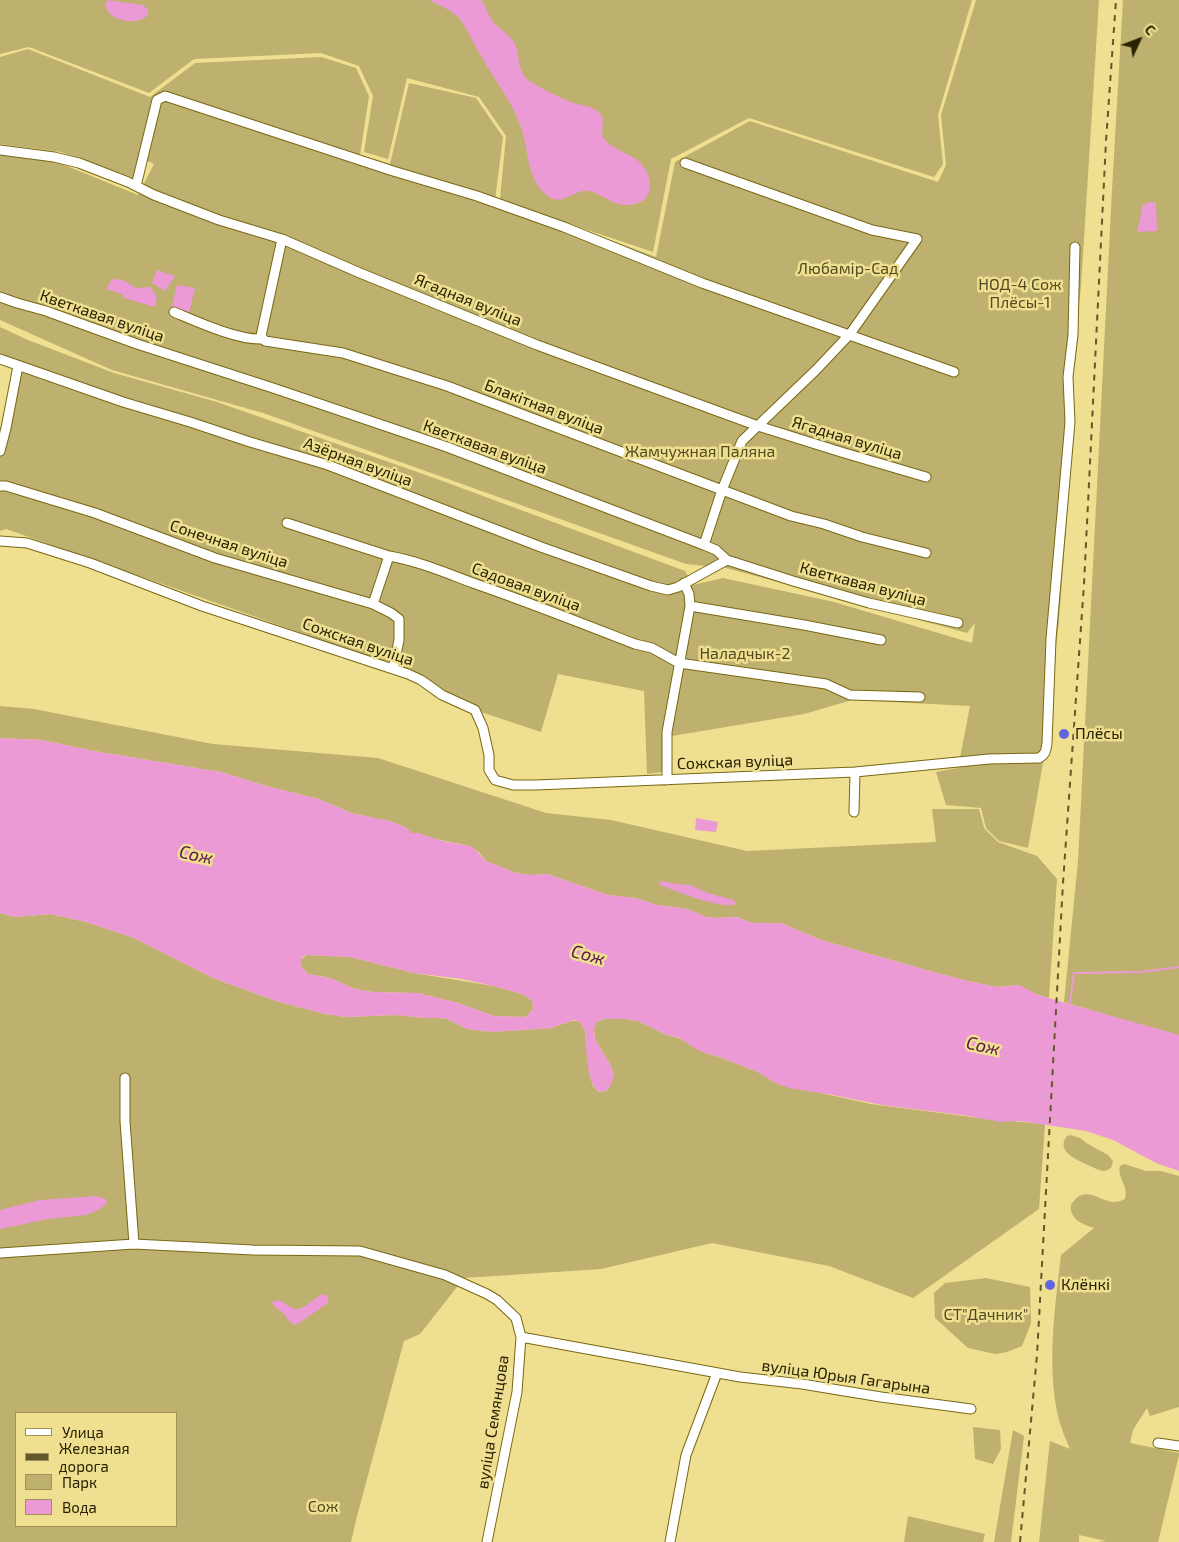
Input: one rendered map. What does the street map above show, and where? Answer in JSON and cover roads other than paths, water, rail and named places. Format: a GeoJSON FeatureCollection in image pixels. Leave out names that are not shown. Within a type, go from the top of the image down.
{"type":"FeatureCollection","features":[{"type":"Feature","properties":{"kind":"street"},"geometry":{"type":"LineString","coordinates":[[136,186],[157,100],[165,96],[394,172],[477,196],[564,227],[702,283],[954,372]]}},
{"type":"Feature","properties":{"kind":"street","name":"Ягадная вуліца"},"geometry":{"type":"LineString","coordinates":[[0,150],[54,157],[79,163],[219,220],[282,239],[537,345],[758,426],[926,477]]}},
{"type":"Feature","properties":{"kind":"street"},"geometry":{"type":"LineString","coordinates":[[685,163],[872,230],[917,239],[850,334],[742,441],[722,490],[704,545]]}},
{"type":"Feature","properties":{"kind":"street"},"geometry":{"type":"LineString","coordinates":[[262,339],[261,336],[282,239]]}},
{"type":"Feature","properties":{"kind":"street","name":"Сожская вуліца"},"geometry":{"type":"LineString","coordinates":[[0,540],[27,543],[90,563],[202,606],[393,668],[421,680],[442,695],[475,710],[483,728],[489,770],[495,780],[513,785],[855,772],[989,759],[1039,758],[1046,751],[1051,639],[1070,422],[1068,377],[1073,335],[1075,247]]}},
{"type":"Feature","properties":{"kind":"street","name":"Кветкавая вуліца"},"geometry":{"type":"LineString","coordinates":[[0,297],[438,444],[704,545],[716,550],[727,560],[869,603],[958,623]]}},
{"type":"Feature","properties":{"kind":"street","name":"Блакітная вуліца"},"geometry":{"type":"LineString","coordinates":[[174,312],[199,323],[249,338],[343,353],[382,365],[447,386],[791,516],[926,553]]}},
{"type":"Feature","properties":{"kind":"street","name":"Азёрная вуліца"},"geometry":{"type":"LineString","coordinates":[[0,359],[123,402],[328,466],[650,586],[668,590],[727,560]]}},
{"type":"Feature","properties":{"kind":"street"},"geometry":{"type":"LineString","coordinates":[[0,451],[18,366]]}},
{"type":"Feature","properties":{"kind":"street","name":"Сонечная вуліца"},"geometry":{"type":"LineString","coordinates":[[0,486],[6,486],[95,513],[215,558],[373,604],[399,619],[399,640],[393,668]]}},
{"type":"Feature","properties":{"kind":"street","name":"Садовая вуліца"},"geometry":{"type":"LineString","coordinates":[[287,523],[389,556],[402,558],[536,605],[635,644],[652,648],[679,663]]}},
{"type":"Feature","properties":{"kind":"street"},"geometry":{"type":"LineString","coordinates":[[373,604],[389,556]]}},
{"type":"Feature","properties":{"kind":"street"},"geometry":{"type":"LineString","coordinates":[[667,780],[667,732],[690,606],[689,594],[684,583]]}},
{"type":"Feature","properties":{"kind":"street"},"geometry":{"type":"LineString","coordinates":[[690,606],[881,640]]}},
{"type":"Feature","properties":{"kind":"street"},"geometry":{"type":"LineString","coordinates":[[679,663],[826,684],[850,695],[920,697]]}},
{"type":"Feature","properties":{"kind":"street"},"geometry":{"type":"LineString","coordinates":[[854,812],[855,772]]}},
{"type":"Feature","properties":{"kind":"street"},"geometry":{"type":"LineString","coordinates":[[125,1078],[134,1244]]}},
{"type":"Feature","properties":{"kind":"street","name":"вуліца Семянцова"},"geometry":{"type":"LineString","coordinates":[[0,1254],[134,1244],[254,1250],[360,1251],[445,1275],[497,1300],[516,1318],[521,1337],[517,1392],[487,1542]]}},
{"type":"Feature","properties":{"kind":"street","name":"вуліца Юрыя Гагарына"},"geometry":{"type":"LineString","coordinates":[[521,1337],[740,1377],[802,1384],[971,1409]]}},
{"type":"Feature","properties":{"kind":"street"},"geometry":{"type":"LineString","coordinates":[[670,1542],[686,1455],[717,1373]]}},
{"type":"Feature","properties":{"kind":"street"},"geometry":{"type":"LineString","coordinates":[[1158,1443],[1179,1446]]}},
{"type":"Feature","properties":{"kind":"water"},"geometry":{"type":"Polygon","coordinates":[[[108,0],[143,5],[148,10],[148,15],[131,21],[117,19],[108,11],[105,5],[108,0]]]}},
{"type":"Feature","properties":{"kind":"water"},"geometry":{"type":"Polygon","coordinates":[[[430,0],[481,0],[494,23],[515,44],[520,67],[530,82],[564,99],[591,107],[600,113],[605,140],[638,160],[647,173],[650,189],[644,200],[634,204],[622,205],[587,191],[557,200],[548,196],[536,182],[532,173],[524,136],[517,117],[465,27],[459,18],[449,10],[430,0]]]}},
{"type":"Feature","properties":{"kind":"water"},"geometry":{"type":"Polygon","coordinates":[[[1150,202],[1156,203],[1157,231],[1137,232],[1143,205],[1150,202]]]}},
{"type":"Feature","properties":{"kind":"water"},"geometry":{"type":"Polygon","coordinates":[[[157,270],[175,276],[165,291],[152,283],[157,270]]]}},
{"type":"Feature","properties":{"kind":"water"},"geometry":{"type":"Polygon","coordinates":[[[112,279],[123,280],[136,288],[151,287],[157,298],[155,307],[124,298],[122,294],[106,289],[112,279]]]}},
{"type":"Feature","properties":{"kind":"water"},"geometry":{"type":"Polygon","coordinates":[[[177,285],[195,288],[189,313],[172,306],[177,285]]]}},
{"type":"Feature","properties":{"kind":"water","name":"Сож"},"geometry":{"type":"Polygon","coordinates":[[[0,738],[41,740],[94,751],[221,772],[266,786],[319,799],[351,813],[390,821],[405,827],[412,833],[470,846],[486,861],[516,873],[531,875],[547,874],[608,895],[636,898],[657,905],[688,909],[706,917],[736,917],[753,923],[781,923],[821,940],[937,973],[997,987],[1019,985],[1038,995],[1179,1035],[1179,1171],[1156,1163],[1113,1140],[1086,1131],[1020,1121],[1000,1122],[969,1116],[882,1105],[789,1088],[775,1083],[758,1072],[699,1051],[680,1038],[667,1035],[640,1022],[626,1019],[603,1019],[596,1023],[594,1030],[595,1039],[614,1074],[611,1085],[606,1091],[599,1092],[593,1085],[591,1078],[585,1031],[581,1023],[574,1020],[551,1028],[492,1032],[467,1029],[447,1019],[440,1018],[396,1015],[347,1017],[325,1014],[276,1001],[213,978],[134,938],[86,922],[50,914],[15,917],[0,913],[0,738]],[[307,955],[301,958],[301,966],[308,974],[330,978],[355,989],[373,992],[417,993],[455,1002],[494,1016],[523,1017],[527,1016],[533,1009],[532,1001],[519,993],[462,979],[414,973],[350,957],[307,955]]]}},
{"type":"Feature","properties":{"kind":"water"},"geometry":{"type":"Polygon","coordinates":[[[696,818],[718,822],[716,832],[695,830],[696,818]]]}},
{"type":"Feature","properties":{"kind":"water"},"geometry":{"type":"Polygon","coordinates":[[[659,882],[690,885],[708,893],[734,900],[736,904],[721,904],[699,899],[660,885],[659,882]]]}},
{"type":"Feature","properties":{"kind":"water"},"geometry":{"type":"Polygon","coordinates":[[[96,1196],[106,1199],[107,1203],[99,1210],[86,1215],[48,1219],[0,1229],[0,1210],[40,1200],[96,1196]]]}},
{"type":"Feature","properties":{"kind":"water"},"geometry":{"type":"Polygon","coordinates":[[[323,1294],[328,1297],[328,1303],[295,1325],[272,1303],[278,1300],[299,1309],[323,1294]]]}},
{"type":"Feature","properties":{"kind":"waterway"},"geometry":{"type":"LineString","coordinates":[[1070,1003],[1074,973],[1141,972],[1179,967]]}},
{"type":"Feature","properties":{"kind":"railway"},"geometry":{"type":"LineString","coordinates":[[1020,1542],[1037,1355],[1063,883],[1084,584],[1106,141],[1116,0]]}},
{"type":"Feature","properties":{"kind":"place","name":"Плёсы"},"geometry":{"type":"Point","coordinates":[1064,734]}},
{"type":"Feature","properties":{"kind":"place","name":"Клёнкі"},"geometry":{"type":"Point","coordinates":[1050,1285]}},
{"type":"Feature","properties":{"kind":"park label","name":"Любамір-Сад"},"geometry":{"type":"Point","coordinates":[848,269]}},
{"type":"Feature","properties":{"kind":"park label","name":"НОД-4 Сож Плёсы-1"},"geometry":{"type":"Point","coordinates":[1020,294]}},
{"type":"Feature","properties":{"kind":"park label","name":"Жамчужная Паляна"},"geometry":{"type":"Point","coordinates":[700,452]}},
{"type":"Feature","properties":{"kind":"park label","name":"Наладчык-2"},"geometry":{"type":"Point","coordinates":[745,654]}},
{"type":"Feature","properties":{"kind":"park label","name":"СТ\"Дачник\""},"geometry":{"type":"Point","coordinates":[986,1315]}}]}
